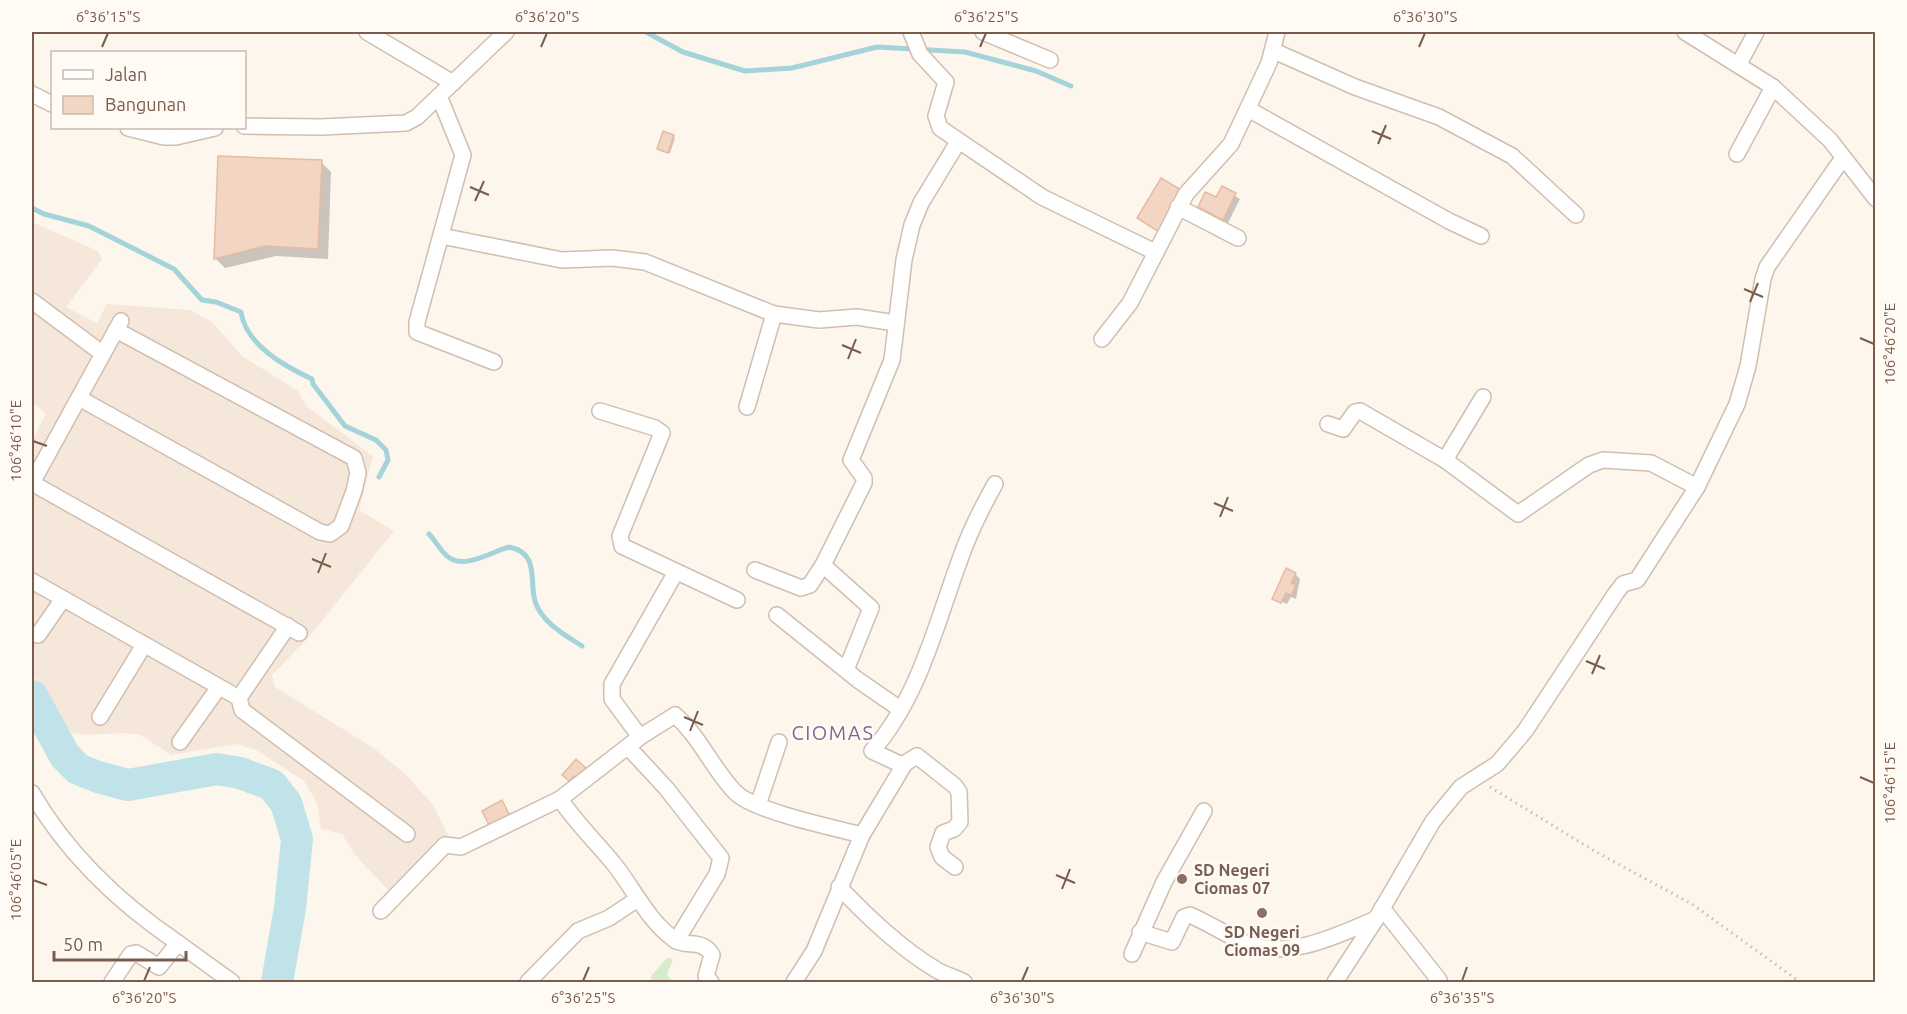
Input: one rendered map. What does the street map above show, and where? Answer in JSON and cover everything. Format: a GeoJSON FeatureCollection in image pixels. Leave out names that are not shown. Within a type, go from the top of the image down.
{"type":"FeatureCollection","features":[{"type":"Feature","properties":{"kind":"street"},"geometry":{"type":"LineString","coordinates":[[367,32],[453,83]]}},
{"type":"Feature","properties":{"kind":"street"},"geometry":{"type":"LineString","coordinates":[[246,126],[400,124],[411,121],[506,32]]}},
{"type":"Feature","properties":{"kind":"street"},"geometry":{"type":"LineString","coordinates":[[911,32],[920,54],[946,82],[936,116],[937,124],[958,142],[1042,196],[1155,252]]}},
{"type":"Feature","properties":{"kind":"street"},"geometry":{"type":"LineString","coordinates":[[983,32],[1050,60]]}},
{"type":"Feature","properties":{"kind":"street"},"geometry":{"type":"LineString","coordinates":[[1102,339],[1130,303],[1178,207],[1196,182],[1227,150],[1274,51],[1276,32]]}},
{"type":"Feature","properties":{"kind":"street"},"geometry":{"type":"LineString","coordinates":[[1685,32],[1773,87],[1830,140],[1875,199]]}},
{"type":"Feature","properties":{"kind":"street"},"geometry":{"type":"LineString","coordinates":[[1739,64],[1756,32]]}},
{"type":"Feature","properties":{"kind":"street"},"geometry":{"type":"LineString","coordinates":[[1274,51],[1355,87],[1439,117],[1512,156],[1576,215]]}},
{"type":"Feature","properties":{"kind":"street"},"geometry":{"type":"LineString","coordinates":[[1737,154],[1773,87]]}},
{"type":"Feature","properties":{"kind":"street"},"geometry":{"type":"LineString","coordinates":[[32,94],[51,104]]}},
{"type":"Feature","properties":{"kind":"street"},"geometry":{"type":"LineString","coordinates":[[440,96],[463,155],[417,322],[417,332],[494,362]]}},
{"type":"Feature","properties":{"kind":"street"},"geometry":{"type":"LineString","coordinates":[[1248,109],[1449,221],[1481,236]]}},
{"type":"Feature","properties":{"kind":"street"},"geometry":{"type":"LineString","coordinates":[[132,129],[164,137],[176,137],[211,129]]}},
{"type":"Feature","properties":{"kind":"street"},"geometry":{"type":"LineString","coordinates":[[755,570],[806,587],[810,585],[823,565],[864,483],[864,478],[851,460],[892,360],[895,323],[912,225],[921,203],[958,142]]}},
{"type":"Feature","properties":{"kind":"street"},"geometry":{"type":"LineString","coordinates":[[1335,982],[1433,821],[1461,787],[1497,764],[1525,731],[1616,593],[1623,584],[1637,580],[1697,487],[1743,386],[1767,267],[1843,158]]}},
{"type":"Feature","properties":{"kind":"street"},"geometry":{"type":"LineString","coordinates":[[1178,207],[1238,238]]}},
{"type":"Feature","properties":{"kind":"street"},"geometry":{"type":"LineString","coordinates":[[441,236],[562,261],[612,258],[645,262],[774,314],[819,320],[856,317],[895,323]]}},
{"type":"Feature","properties":{"kind":"street"},"geometry":{"type":"LineString","coordinates":[[32,301],[103,354]]}},
{"type":"Feature","properties":{"kind":"street"},"geometry":{"type":"LineString","coordinates":[[747,407],[774,314]]}},
{"type":"Feature","properties":{"kind":"street"},"geometry":{"type":"LineString","coordinates":[[79,398],[320,532],[330,534],[341,526],[358,473],[354,458],[118,326],[32,483],[294,629],[239,698]]}},
{"type":"Feature","properties":{"kind":"street"},"geometry":{"type":"LineString","coordinates":[[1445,460],[1483,398]]}},
{"type":"Feature","properties":{"kind":"street"},"geometry":{"type":"LineString","coordinates":[[600,411],[662,433],[619,542],[625,549],[737,600]]}},
{"type":"Feature","properties":{"kind":"street"},"geometry":{"type":"LineString","coordinates":[[1328,424],[1343,429],[1356,412],[1360,411],[1445,460],[1518,514],[1589,465],[1603,460],[1651,463],[1697,487]]}},
{"type":"Feature","properties":{"kind":"street"},"geometry":{"type":"LineString","coordinates":[[904,765],[872,751],[900,710],[943,613],[970,534],[995,484]]}},
{"type":"Feature","properties":{"kind":"street"},"geometry":{"type":"LineString","coordinates":[[823,565],[871,608],[846,670]]}},
{"type":"Feature","properties":{"kind":"street"},"geometry":{"type":"LineString","coordinates":[[676,572],[612,684],[612,699],[634,742],[666,788],[721,858],[717,874],[676,941]]}},
{"type":"Feature","properties":{"kind":"street"},"geometry":{"type":"LineString","coordinates":[[32,581],[239,698],[242,710],[407,834]]}},
{"type":"Feature","properties":{"kind":"street"},"geometry":{"type":"LineString","coordinates":[[38,635],[63,599]]}},
{"type":"Feature","properties":{"kind":"street"},"geometry":{"type":"LineString","coordinates":[[777,615],[900,710]]}},
{"type":"Feature","properties":{"kind":"street"},"geometry":{"type":"LineString","coordinates":[[100,717],[144,645]]}},
{"type":"Feature","properties":{"kind":"street"},"geometry":{"type":"LineString","coordinates":[[180,742],[219,687]]}},
{"type":"Feature","properties":{"kind":"street"},"geometry":{"type":"LineString","coordinates":[[381,910],[445,846],[461,847],[560,799],[582,785],[634,742],[675,715],[696,736],[737,794],[758,805],[862,835]]}},
{"type":"Feature","properties":{"kind":"street"},"geometry":{"type":"LineString","coordinates":[[758,805],[779,742]]}},
{"type":"Feature","properties":{"kind":"street"},"geometry":{"type":"LineString","coordinates":[[794,982],[814,951],[862,835],[904,765],[918,757],[959,792],[960,822],[954,830],[944,833],[938,847],[942,857],[955,867]]}},
{"type":"Feature","properties":{"kind":"street"},"geometry":{"type":"LineString","coordinates":[[32,793],[88,870],[141,918],[232,982]]}},
{"type":"Feature","properties":{"kind":"street"},"geometry":{"type":"LineString","coordinates":[[560,799],[615,866],[636,900],[676,941],[689,942],[709,949],[712,955],[706,976],[711,982]]}},
{"type":"Feature","properties":{"kind":"street"},"geometry":{"type":"LineString","coordinates":[[1132,954],[1140,932],[1173,864],[1204,811]]}},
{"type":"Feature","properties":{"kind":"street"},"geometry":{"type":"LineString","coordinates":[[840,887],[866,915],[913,953],[937,971],[954,975],[964,982]]}},
{"type":"Feature","properties":{"kind":"street"},"geometry":{"type":"LineString","coordinates":[[528,982],[578,931],[609,918],[636,900]]}},
{"type":"Feature","properties":{"kind":"street"},"geometry":{"type":"LineString","coordinates":[[1140,932],[1172,942],[1184,917],[1190,915],[1243,942],[1271,949],[1288,948],[1326,939],[1379,913]]}},
{"type":"Feature","properties":{"kind":"street"},"geometry":{"type":"LineString","coordinates":[[1379,913],[1438,980]]}},
{"type":"Feature","properties":{"kind":"street"},"geometry":{"type":"LineString","coordinates":[[112,982],[131,954],[136,953],[159,967],[178,943]]}},
{"type":"Feature","properties":{"kind":"path"},"geometry":{"type":"LineString","coordinates":[[1476,779],[1519,802],[1596,852],[1692,904],[1800,982]]}},
{"type":"Feature","properties":{"kind":"shaded area"},"geometry":{"type":"Polygon","coordinates":[[[32,222],[98,251],[102,259],[66,307],[97,323],[107,304],[190,310],[212,322],[242,356],[298,391],[306,406],[373,456],[359,510],[394,531],[308,638],[272,675],[275,687],[375,749],[405,774],[433,805],[449,837],[391,893],[356,856],[342,834],[321,829],[317,803],[304,781],[256,750],[236,744],[171,755],[141,735],[123,733],[85,735],[57,730],[43,690],[32,674],[32,440],[46,414],[32,402],[32,222]]]}},
{"type":"Feature","properties":{"kind":"green space"},"geometry":{"type":"Polygon","coordinates":[[[667,958],[673,959],[667,975],[673,982],[650,982],[652,975],[667,958]]]}},
{"type":"Feature","properties":{"kind":"building"},"geometry":{"type":"Polygon","coordinates":[[[663,131],[674,135],[668,153],[657,149],[663,131]]]}},
{"type":"Feature","properties":{"kind":"building"},"geometry":{"type":"Polygon","coordinates":[[[218,156],[322,160],[318,249],[265,246],[214,259],[218,156]]]}},
{"type":"Feature","properties":{"kind":"building"},"geometry":{"type":"Polygon","coordinates":[[[1161,178],[1183,191],[1159,232],[1137,218],[1161,178]]]}},
{"type":"Feature","properties":{"kind":"building"},"geometry":{"type":"Polygon","coordinates":[[[1222,186],[1236,193],[1223,220],[1198,207],[1205,192],[1216,197],[1222,186]]]}},
{"type":"Feature","properties":{"kind":"building"},"geometry":{"type":"Polygon","coordinates":[[[1286,568],[1296,573],[1291,583],[1296,585],[1291,595],[1286,593],[1281,603],[1272,599],[1286,568]]]}},
{"type":"Feature","properties":{"kind":"building"},"geometry":{"type":"Polygon","coordinates":[[[576,759],[586,768],[577,778],[574,776],[569,781],[562,775],[576,759]]]}},
{"type":"Feature","properties":{"kind":"building"},"geometry":{"type":"Polygon","coordinates":[[[502,800],[510,816],[490,827],[482,811],[502,800]]]}},
{"type":"Feature","properties":{"kind":"waterway"},"geometry":{"type":"LineString","coordinates":[[646,32],[683,52],[745,71],[792,68],[877,47],[965,52],[1036,71],[1071,86]]}},
{"type":"Feature","properties":{"kind":"waterway"},"geometry":{"type":"LineString","coordinates":[[32,208],[44,214],[89,226],[174,269],[202,300],[216,302],[241,312],[244,324],[258,344],[279,361],[312,379],[313,384],[345,426],[376,440],[386,450],[388,460],[379,477]]}},
{"type":"Feature","properties":{"kind":"waterway"},"geometry":{"type":"LineString","coordinates":[[429,534],[442,551],[454,560],[478,559],[509,547],[519,550],[529,561],[533,593],[538,609],[548,622],[582,646]]}},
{"type":"Feature","properties":{"kind":"waterway"},"geometry":{"type":"LineString","coordinates":[[32,696],[65,756],[78,769],[98,777],[128,785],[217,769],[240,773],[272,785],[286,803],[297,839],[290,908],[277,982]]}},
{"type":"Feature","properties":{"kind":"place","name":"SD Negeri Ciomas 07"},"geometry":{"type":"Point","coordinates":[1182,879]}},
{"type":"Feature","properties":{"kind":"place","name":"SD Negeri Ciomas 09"},"geometry":{"type":"Point","coordinates":[1262,913]}},
{"type":"Feature","properties":{"kind":"district","name":"CIOMAS"},"geometry":{"type":"Point","coordinates":[833,733]}}]}
